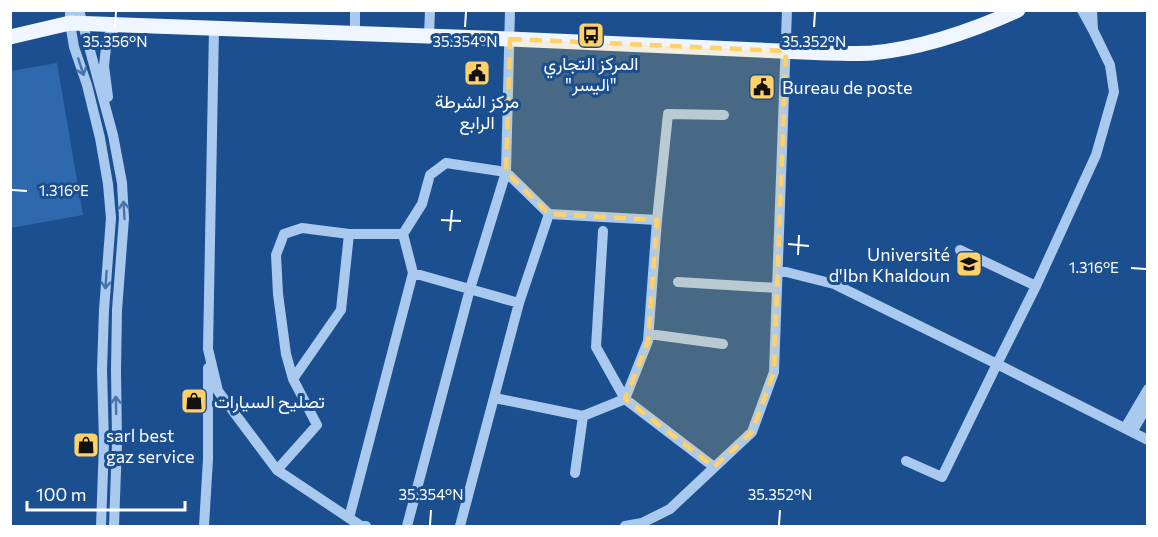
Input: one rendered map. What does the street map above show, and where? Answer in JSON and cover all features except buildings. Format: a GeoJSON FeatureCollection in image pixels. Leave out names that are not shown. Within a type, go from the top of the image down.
{"type":"FeatureCollection","features":[{"type":"Feature","properties":{"kind":"main road"},"geometry":{"type":"LineString","coordinates":[[10,37],[75,17],[118,24],[871,53],[937,41],[1018,10]]}},
{"type":"Feature","properties":{"kind":"street"},"geometry":{"type":"LineString","coordinates":[[355,10],[355,33]]}},
{"type":"Feature","properties":{"kind":"street"},"geometry":{"type":"LineString","coordinates":[[429,36],[430,10]]}},
{"type":"Feature","properties":{"kind":"street"},"geometry":{"type":"LineString","coordinates":[[407,526],[470,289],[506,172],[510,10]]}},
{"type":"Feature","properties":{"kind":"street"},"geometry":{"type":"LineString","coordinates":[[625,526],[643,525],[670,509],[752,432],[774,372],[787,10]]}},
{"type":"Feature","properties":{"kind":"street"},"geometry":{"type":"LineString","coordinates":[[906,461],[942,477],[1036,286],[1096,154],[1114,92],[1110,64],[1082,10]]}},
{"type":"Feature","properties":{"kind":"street"},"geometry":{"type":"LineString","coordinates":[[1092,10],[1093,30]]}},
{"type":"Feature","properties":{"kind":"street"},"geometry":{"type":"LineString","coordinates":[[75,17],[111,127]]}},
{"type":"Feature","properties":{"kind":"street"},"geometry":{"type":"LineString","coordinates":[[75,17],[74,46],[87,85],[100,138],[111,218],[102,370],[104,443],[101,526]]}},
{"type":"Feature","properties":{"kind":"street"},"geometry":{"type":"LineString","coordinates":[[114,526],[117,443],[117,310],[124,218],[122,183],[111,127],[104,66],[107,38],[118,24]]}},
{"type":"Feature","properties":{"kind":"street"},"geometry":{"type":"LineString","coordinates":[[204,526],[208,459],[214,28]]}},
{"type":"Feature","properties":{"kind":"street"},"geometry":{"type":"LineString","coordinates":[[495,398],[583,417],[625,399],[648,341],[668,114],[724,115]]}},
{"type":"Feature","properties":{"kind":"street"},"geometry":{"type":"LineString","coordinates":[[349,518],[413,273],[403,234],[423,204],[430,175],[446,163],[506,172],[549,214],[657,220]]}},
{"type":"Feature","properties":{"kind":"street"},"geometry":{"type":"LineString","coordinates":[[108,184],[122,183]]}},
{"type":"Feature","properties":{"kind":"street"},"geometry":{"type":"LineString","coordinates":[[460,526],[519,303],[549,214]]}},
{"type":"Feature","properties":{"kind":"street"},"geometry":{"type":"LineString","coordinates":[[277,470],[316,425],[293,379],[286,354],[278,294],[276,255],[284,234],[302,228],[349,234],[403,234]]}},
{"type":"Feature","properties":{"kind":"street"},"geometry":{"type":"LineString","coordinates":[[603,231],[596,346],[625,399],[714,467]]}},
{"type":"Feature","properties":{"kind":"street"},"geometry":{"type":"LineString","coordinates":[[293,379],[341,310],[349,234]]}},
{"type":"Feature","properties":{"kind":"street"},"geometry":{"type":"LineString","coordinates":[[960,250],[1036,286]]}},
{"type":"Feature","properties":{"kind":"street"},"geometry":{"type":"LineString","coordinates":[[777,270],[834,284],[1148,440]]}},
{"type":"Feature","properties":{"kind":"street"},"geometry":{"type":"LineString","coordinates":[[413,273],[519,303]]}},
{"type":"Feature","properties":{"kind":"street"},"geometry":{"type":"LineString","coordinates":[[678,282],[777,288]]}},
{"type":"Feature","properties":{"kind":"street"},"geometry":{"type":"LineString","coordinates":[[649,334],[723,344]]}},
{"type":"Feature","properties":{"kind":"street"},"geometry":{"type":"LineString","coordinates":[[208,349],[218,391],[277,470],[361,526],[366,526]]}},
{"type":"Feature","properties":{"kind":"street"},"geometry":{"type":"LineString","coordinates":[[1128,430],[1148,389]]}},
{"type":"Feature","properties":{"kind":"street"},"geometry":{"type":"LineString","coordinates":[[1128,430],[1148,405]]}},
{"type":"Feature","properties":{"kind":"street"},"geometry":{"type":"LineString","coordinates":[[575,472],[583,417]]}},
{"type":"Feature","properties":{"kind":"highlighted area"},"geometry":{"type":"Polygon","coordinates":[[[510,39],[786,51],[774,372],[752,432],[714,467],[625,399],[648,341],[657,220],[549,214],[506,172],[510,39]]]}},
{"type":"Feature","properties":{"kind":"shaded area"},"geometry":{"type":"Polygon","coordinates":[[[57,63],[83,215],[11,228],[11,71],[57,63]]]}},
{"type":"Feature","properties":{"kind":"place","name":"المركز التجاري \"اليسر\""},"geometry":{"type":"Point","coordinates":[591,35]}},
{"type":"Feature","properties":{"kind":"place","name":"مركز الشرطة الرابع"},"geometry":{"type":"Point","coordinates":[477,73]}},
{"type":"Feature","properties":{"kind":"place","name":"Bureau de poste"},"geometry":{"type":"Point","coordinates":[762,87]}},
{"type":"Feature","properties":{"kind":"place","name":"Université d'Ibn Khaldoun"},"geometry":{"type":"Point","coordinates":[969,264]}},
{"type":"Feature","properties":{"kind":"place","name":"تصليح السيارات"},"geometry":{"type":"Point","coordinates":[194,401]}},
{"type":"Feature","properties":{"kind":"place","name":"sarl best gaz service"},"geometry":{"type":"Point","coordinates":[86,445]}}]}
